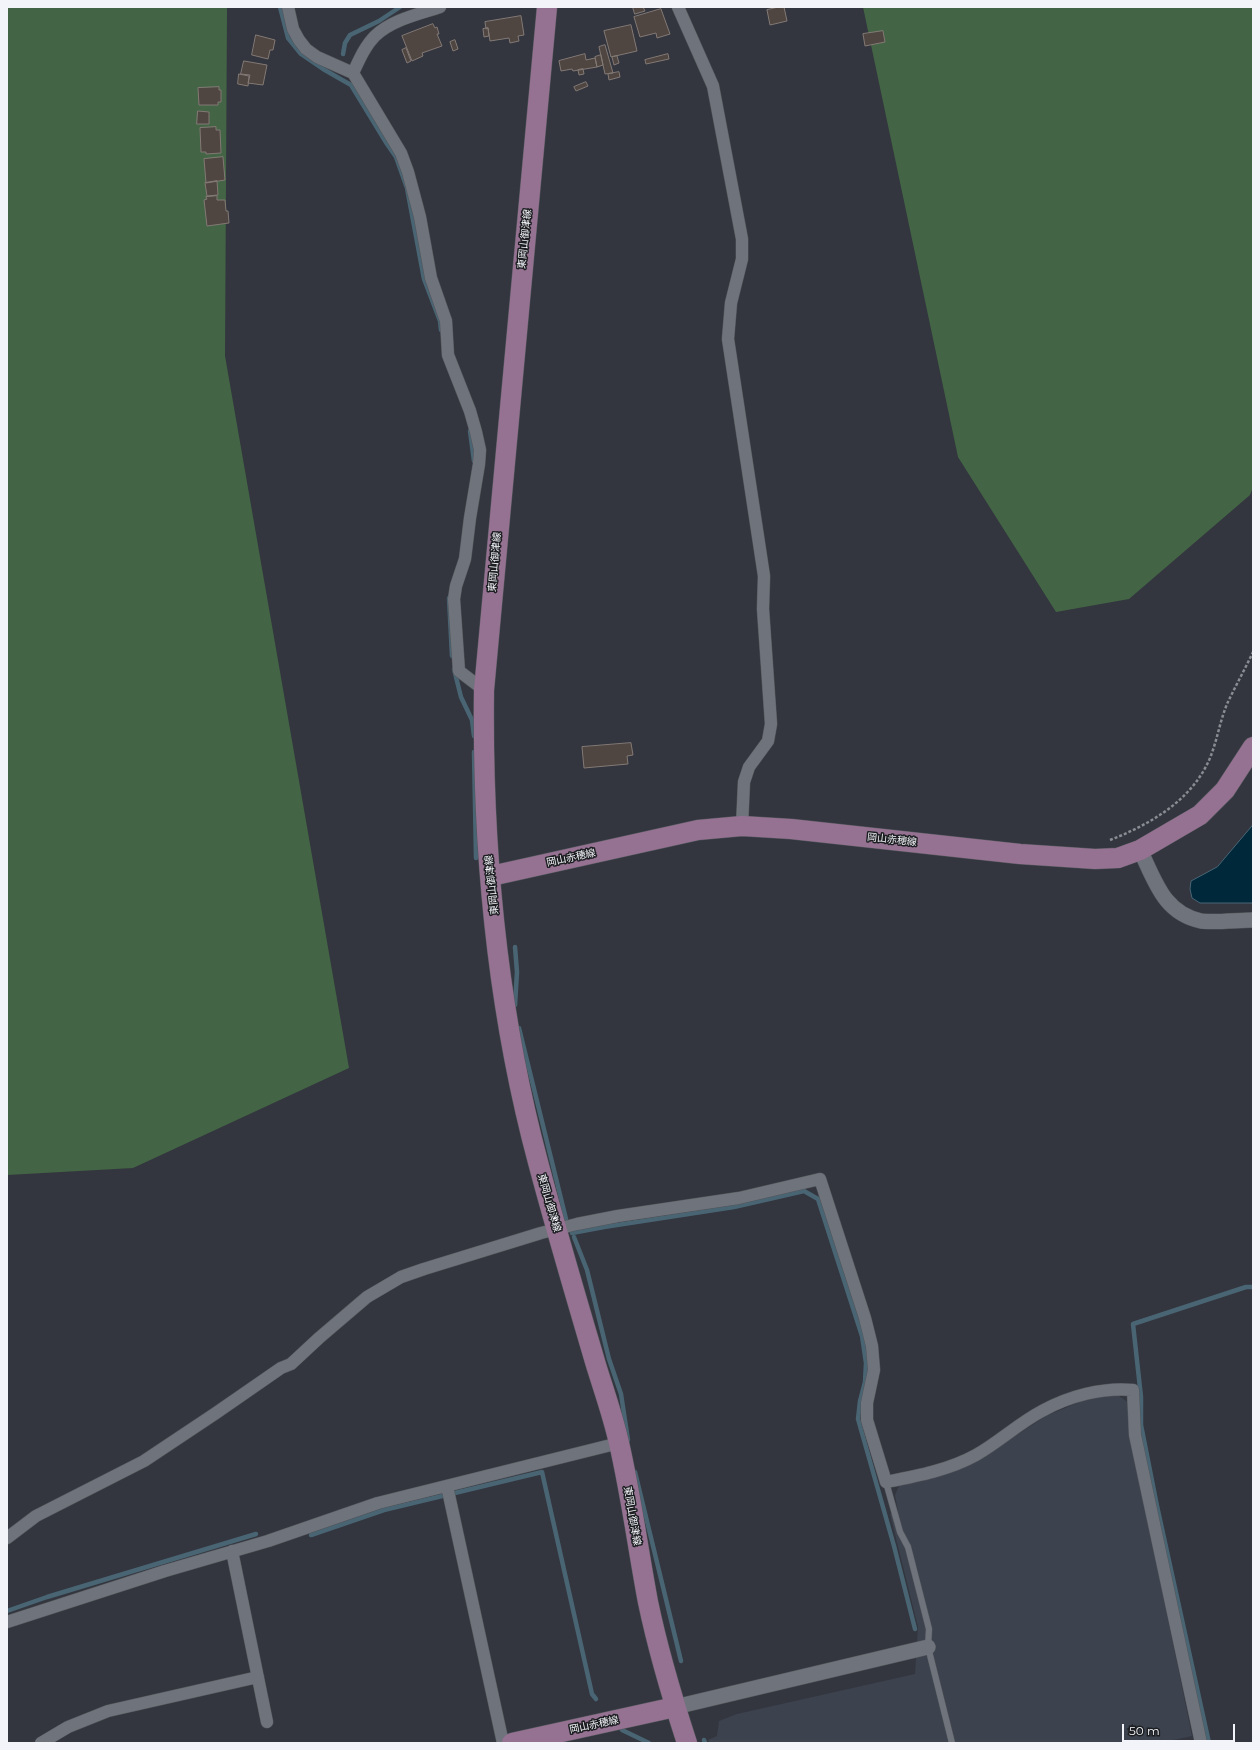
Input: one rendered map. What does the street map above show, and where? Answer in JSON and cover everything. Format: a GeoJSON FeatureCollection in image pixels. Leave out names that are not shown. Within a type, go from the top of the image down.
{"type":"FeatureCollection","features":[{"type":"Feature","properties":{"kind":"main road","name":"東岡山御津線"},"geometry":{"type":"LineString","coordinates":[[547,7],[484,690],[483,763],[486,824],[501,980],[510,1038],[537,1160],[619,1443],[649,1606],[675,1707],[687,1743]]}},
{"type":"Feature","properties":{"kind":"main road","name":"岡山赤穂線"},"geometry":{"type":"LineString","coordinates":[[491,876],[698,830],[742,826],[799,830],[1020,854],[1095,859],[1118,858],[1140,850],[1200,815],[1225,790],[1253,747]]}},
{"type":"Feature","properties":{"kind":"main road","name":"岡山赤穂線"},"geometry":{"type":"LineString","coordinates":[[512,1743],[675,1707]]}},
{"type":"Feature","properties":{"kind":"street"},"geometry":{"type":"LineString","coordinates":[[288,7],[293,29],[306,49],[317,57],[353,73],[401,153],[408,172],[420,218],[431,278],[446,321],[448,355],[470,412],[480,450],[465,559],[456,586],[454,599],[459,671],[484,690]]}},
{"type":"Feature","properties":{"kind":"street"},"geometry":{"type":"LineString","coordinates":[[353,73],[366,47],[380,32],[399,22],[440,7]]}},
{"type":"Feature","properties":{"kind":"street"},"geometry":{"type":"LineString","coordinates":[[678,7],[713,86],[742,239],[742,260],[731,303],[728,339],[764,576],[763,609],[771,724],[768,741],[749,767],[744,782],[742,826]]}},
{"type":"Feature","properties":{"kind":"street"},"geometry":{"type":"LineString","coordinates":[[1140,850],[1160,892],[1174,909],[1201,921],[1253,920]]}},
{"type":"Feature","properties":{"kind":"street"},"geometry":{"type":"LineString","coordinates":[[7,1538],[36,1516],[144,1461],[216,1414],[281,1368],[291,1364],[367,1297],[401,1277],[557,1229],[618,1216],[739,1198],[820,1179],[865,1318],[872,1346],[874,1370],[867,1403],[867,1420],[886,1482],[953,1466],[976,1455],[1042,1411],[1079,1396],[1116,1388],[1132,1390],[1135,1435],[1201,1743]]}},
{"type":"Feature","properties":{"kind":"street"},"geometry":{"type":"LineString","coordinates":[[7,1622],[378,1503],[449,1492],[619,1443]]}},
{"type":"Feature","properties":{"kind":"street"},"geometry":{"type":"LineString","coordinates":[[449,1492],[503,1743]]}},
{"type":"Feature","properties":{"kind":"street"},"geometry":{"type":"LineString","coordinates":[[232,1551],[267,1722]]}},
{"type":"Feature","properties":{"kind":"street"},"geometry":{"type":"LineString","coordinates":[[675,1707],[928,1647]]}},
{"type":"Feature","properties":{"kind":"street"},"geometry":{"type":"LineString","coordinates":[[41,1743],[68,1728],[108,1711],[258,1677]]}},
{"type":"Feature","properties":{"kind":"lane"},"geometry":{"type":"LineString","coordinates":[[886,1482],[900,1532],[908,1547],[929,1629],[928,1647],[952,1743]]}},
{"type":"Feature","properties":{"kind":"path"},"geometry":{"type":"LineString","coordinates":[[1095,859],[1104,842],[1135,830],[1167,810],[1190,790],[1204,770],[1216,741],[1227,706],[1253,652]]}},
{"type":"Feature","properties":{"kind":"shaded area"},"geometry":{"type":"Polygon","coordinates":[[[1115,1393],[1129,1403],[1149,1526],[1192,1736],[1160,1743],[709,1743],[708,1740],[717,1736],[719,1721],[737,1714],[915,1674],[918,1627],[890,1514],[898,1511],[895,1495],[900,1484],[975,1462],[1046,1416],[1082,1401],[1115,1393]]]}},
{"type":"Feature","properties":{"kind":"green space"},"geometry":{"type":"Polygon","coordinates":[[[7,7],[227,7],[225,356],[349,1068],[133,1168],[7,1175],[7,7]]]}},
{"type":"Feature","properties":{"kind":"green space"},"geometry":{"type":"Polygon","coordinates":[[[863,7],[1253,7],[1253,487],[1250,495],[1129,599],[1056,612],[958,457],[863,7]]]}},
{"type":"Feature","properties":{"kind":"water"},"geometry":{"type":"Polygon","coordinates":[[[1253,825],[1253,903],[1200,903],[1192,898],[1190,889],[1191,881],[1217,867],[1253,825]]]}},
{"type":"Feature","properties":{"kind":"building"},"geometry":{"type":"Polygon","coordinates":[[[633,7],[643,7],[645,11],[635,14],[633,7]]]}},
{"type":"Feature","properties":{"kind":"building"},"geometry":{"type":"Polygon","coordinates":[[[784,7],[787,21],[770,25],[767,10],[784,7]]]}},
{"type":"Feature","properties":{"kind":"building"},"geometry":{"type":"Polygon","coordinates":[[[661,9],[670,34],[657,38],[656,33],[640,37],[634,17],[661,9]]]}},
{"type":"Feature","properties":{"kind":"building"},"geometry":{"type":"Polygon","coordinates":[[[521,16],[524,35],[518,36],[519,41],[510,43],[509,38],[490,41],[488,28],[486,29],[485,22],[521,16]]]}},
{"type":"Feature","properties":{"kind":"building"},"geometry":{"type":"Polygon","coordinates":[[[433,24],[435,28],[437,27],[439,34],[437,34],[442,46],[422,53],[423,56],[412,61],[402,36],[433,24]]]}},
{"type":"Feature","properties":{"kind":"building"},"geometry":{"type":"Polygon","coordinates":[[[631,25],[637,51],[611,57],[604,31],[631,25]]]}},
{"type":"Feature","properties":{"kind":"building"},"geometry":{"type":"Polygon","coordinates":[[[488,28],[489,36],[484,37],[483,29],[488,28]]]}},
{"type":"Feature","properties":{"kind":"building"},"geometry":{"type":"Polygon","coordinates":[[[883,31],[885,42],[865,46],[863,34],[883,31]]]}},
{"type":"Feature","properties":{"kind":"building"},"geometry":{"type":"Polygon","coordinates":[[[256,35],[275,40],[273,50],[270,50],[268,59],[252,55],[256,35]]]}},
{"type":"Feature","properties":{"kind":"building"},"geometry":{"type":"Polygon","coordinates":[[[455,40],[458,49],[453,51],[450,42],[455,40]]]}},
{"type":"Feature","properties":{"kind":"building"},"geometry":{"type":"Polygon","coordinates":[[[605,45],[613,73],[605,74],[599,47],[605,45]]]}},
{"type":"Feature","properties":{"kind":"building"},"geometry":{"type":"Polygon","coordinates":[[[406,48],[411,61],[407,63],[402,50],[406,48]]]}},
{"type":"Feature","properties":{"kind":"building"},"geometry":{"type":"Polygon","coordinates":[[[585,54],[586,60],[595,58],[597,67],[573,71],[572,69],[561,71],[559,61],[585,54]]]}},
{"type":"Feature","properties":{"kind":"building"},"geometry":{"type":"Polygon","coordinates":[[[668,54],[669,59],[646,64],[645,60],[668,54]]]}},
{"type":"Feature","properties":{"kind":"building"},"geometry":{"type":"Polygon","coordinates":[[[601,55],[603,65],[597,67],[595,57],[601,55]]]}},
{"type":"Feature","properties":{"kind":"building"},"geometry":{"type":"Polygon","coordinates":[[[617,56],[619,63],[614,65],[612,57],[617,56]]]}},
{"type":"Feature","properties":{"kind":"building"},"geometry":{"type":"Polygon","coordinates":[[[244,61],[267,65],[263,85],[248,83],[250,75],[241,74],[244,61]]]}},
{"type":"Feature","properties":{"kind":"building"},"geometry":{"type":"Polygon","coordinates":[[[583,69],[584,74],[579,75],[578,70],[583,69]]]}},
{"type":"Feature","properties":{"kind":"building"},"geometry":{"type":"Polygon","coordinates":[[[619,72],[620,77],[609,80],[608,74],[619,72]]]}},
{"type":"Feature","properties":{"kind":"building"},"geometry":{"type":"Polygon","coordinates":[[[239,74],[249,76],[248,86],[238,84],[239,74]]]}},
{"type":"Feature","properties":{"kind":"building"},"geometry":{"type":"Polygon","coordinates":[[[586,82],[588,86],[576,91],[574,87],[586,82]]]}},
{"type":"Feature","properties":{"kind":"building"},"geometry":{"type":"Polygon","coordinates":[[[219,87],[219,90],[221,90],[221,102],[218,102],[218,105],[199,105],[198,88],[219,87]]]}},
{"type":"Feature","properties":{"kind":"building"},"geometry":{"type":"Polygon","coordinates":[[[198,111],[209,112],[209,124],[197,124],[198,111]]]}},
{"type":"Feature","properties":{"kind":"building"},"geometry":{"type":"Polygon","coordinates":[[[216,127],[216,130],[220,130],[221,153],[206,154],[206,152],[201,152],[200,128],[216,127]]]}},
{"type":"Feature","properties":{"kind":"building"},"geometry":{"type":"Polygon","coordinates":[[[223,157],[225,180],[206,183],[204,159],[223,157]]]}},
{"type":"Feature","properties":{"kind":"building"},"geometry":{"type":"Polygon","coordinates":[[[217,181],[218,195],[207,196],[205,183],[217,181]]]}},
{"type":"Feature","properties":{"kind":"building"},"geometry":{"type":"Polygon","coordinates":[[[217,196],[217,200],[225,200],[229,223],[207,226],[204,200],[207,199],[206,197],[217,196]]]}},
{"type":"Feature","properties":{"kind":"building"},"geometry":{"type":"Polygon","coordinates":[[[631,743],[633,755],[627,756],[628,764],[584,768],[582,747],[631,743]]]}},
{"type":"Feature","properties":{"kind":"waterway"},"geometry":{"type":"LineString","coordinates":[[280,7],[288,38],[301,54],[351,85],[396,157],[407,188],[424,279],[440,321],[441,330]]}},
{"type":"Feature","properties":{"kind":"waterway"},"geometry":{"type":"LineString","coordinates":[[343,54],[345,43],[350,35],[379,21],[400,7]]}},
{"type":"Feature","properties":{"kind":"waterway"},"geometry":{"type":"LineString","coordinates":[[470,431],[474,461]]}},
{"type":"Feature","properties":{"kind":"waterway"},"geometry":{"type":"LineString","coordinates":[[449,598],[452,656]]}},
{"type":"Feature","properties":{"kind":"waterway"},"geometry":{"type":"LineString","coordinates":[[454,669],[461,697],[472,720],[474,736]]}},
{"type":"Feature","properties":{"kind":"waterway"},"geometry":{"type":"LineString","coordinates":[[474,752],[476,858]]}},
{"type":"Feature","properties":{"kind":"waterway"},"geometry":{"type":"LineString","coordinates":[[515,947],[517,972],[515,1005]]}},
{"type":"Feature","properties":{"kind":"waterway"},"geometry":{"type":"LineString","coordinates":[[519,1028],[566,1219]]}},
{"type":"Feature","properties":{"kind":"waterway"},"geometry":{"type":"LineString","coordinates":[[572,1233],[734,1207],[804,1191],[818,1199],[862,1336],[866,1363],[865,1382],[860,1401],[858,1419],[894,1546],[915,1629]]}},
{"type":"Feature","properties":{"kind":"waterway"},"geometry":{"type":"LineString","coordinates":[[574,1237],[587,1270],[609,1359],[621,1394],[628,1440]]}},
{"type":"Feature","properties":{"kind":"waterway"},"geometry":{"type":"LineString","coordinates":[[1209,1743],[1157,1506],[1141,1425],[1141,1397],[1133,1324],[1246,1287],[1253,1287]]}},
{"type":"Feature","properties":{"kind":"waterway"},"geometry":{"type":"LineString","coordinates":[[311,1535],[384,1510],[542,1472],[592,1694],[596,1699]]}},
{"type":"Feature","properties":{"kind":"waterway"},"geometry":{"type":"LineString","coordinates":[[635,1472],[681,1661]]}},
{"type":"Feature","properties":{"kind":"waterway"},"geometry":{"type":"LineString","coordinates":[[7,1611],[47,1597],[256,1534]]}},
{"type":"Feature","properties":{"kind":"waterway"},"geometry":{"type":"LineString","coordinates":[[622,1730],[649,1743]]}}]}
